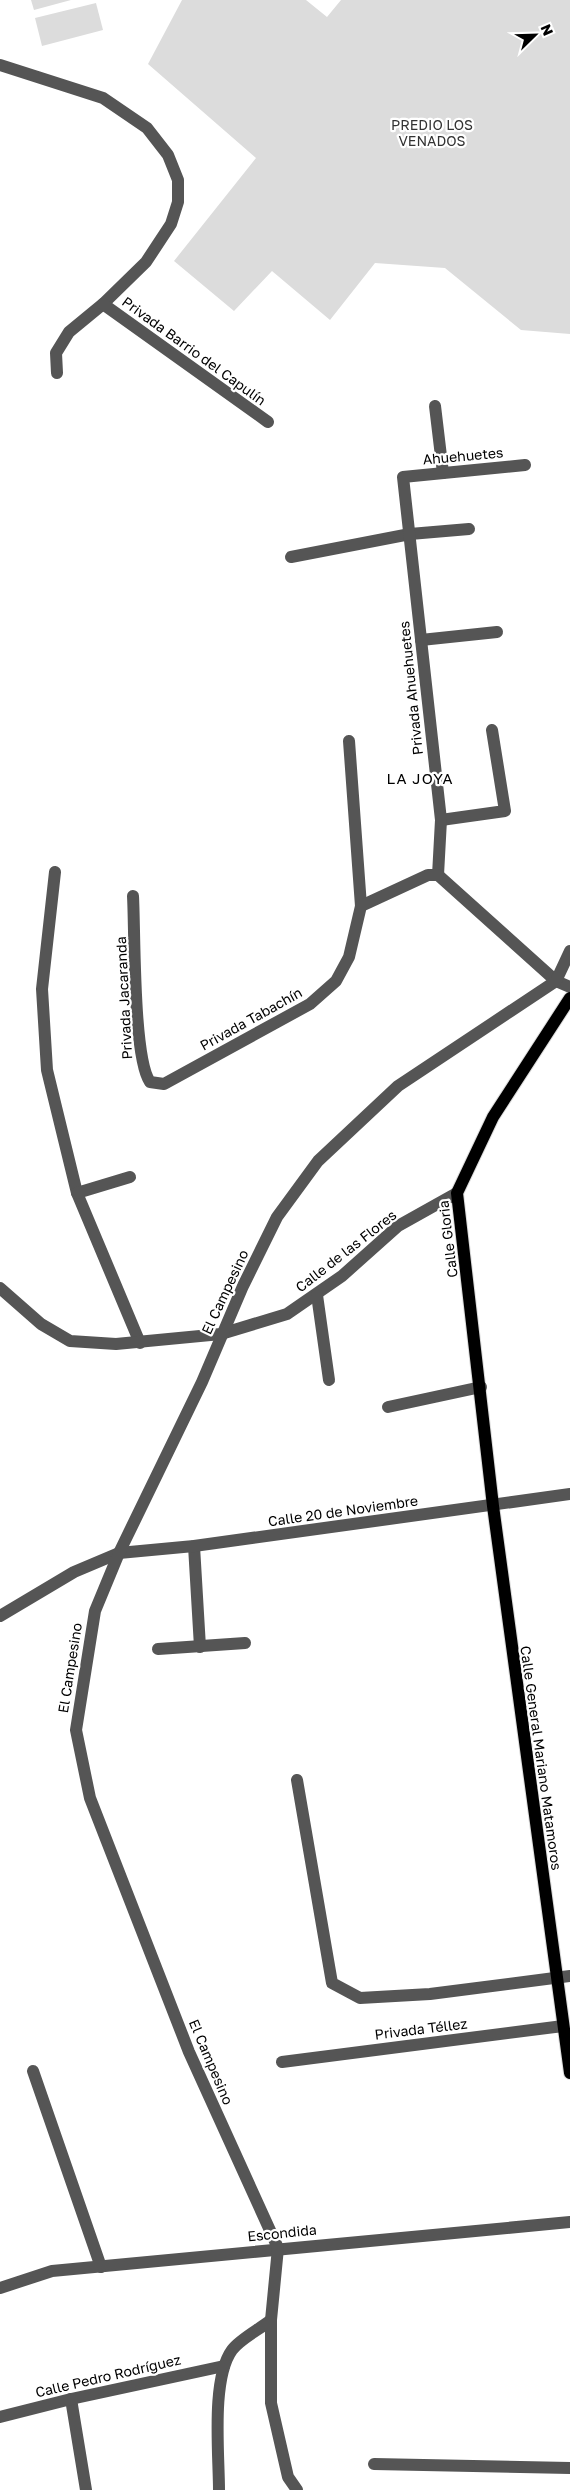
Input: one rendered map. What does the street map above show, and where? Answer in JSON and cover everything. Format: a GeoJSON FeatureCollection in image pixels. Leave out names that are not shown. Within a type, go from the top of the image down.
{"type":"FeatureCollection","features":[{"type":"Feature","properties":{"kind":"main road","name":"Calle Gloria"},"geometry":{"type":"LineString","coordinates":[[493,1506],[481,1387],[457,1193],[493,1117],[570,998]]}},
{"type":"Feature","properties":{"kind":"main road","name":"Calle General Mariano Matamoros"},"geometry":{"type":"LineString","coordinates":[[493,1506],[570,2073]]}},
{"type":"Feature","properties":{"kind":"street"},"geometry":{"type":"LineString","coordinates":[[0,65],[103,98],[147,128],[168,155],[178,180],[178,202],[171,224],[146,262],[103,304],[69,332],[56,353],[57,373]]}},
{"type":"Feature","properties":{"kind":"street","name":"Privada Barrio del Capulín"},"geometry":{"type":"LineString","coordinates":[[103,304],[268,422]]}},
{"type":"Feature","properties":{"kind":"street"},"geometry":{"type":"LineString","coordinates":[[435,406],[443,473]]}},
{"type":"Feature","properties":{"kind":"street","name":"Ahuehuetes"},"geometry":{"type":"LineString","coordinates":[[403,477],[525,465]]}},
{"type":"Feature","properties":{"kind":"street","name":"Privada Ahuehuetes"},"geometry":{"type":"LineString","coordinates":[[403,477],[441,820],[438,875]]}},
{"type":"Feature","properties":{"kind":"street"},"geometry":{"type":"LineString","coordinates":[[291,557],[410,534],[469,529]]}},
{"type":"Feature","properties":{"kind":"street"},"geometry":{"type":"LineString","coordinates":[[421,640],[498,632]]}},
{"type":"Feature","properties":{"kind":"street"},"geometry":{"type":"LineString","coordinates":[[441,820],[504,811],[492,730]]}},
{"type":"Feature","properties":{"kind":"street","name":"Privada Tabachín"},"geometry":{"type":"LineString","coordinates":[[164,1084],[310,1004],[336,981],[349,957],[361,906],[349,742]]}},
{"type":"Feature","properties":{"kind":"street"},"geometry":{"type":"LineString","coordinates":[[55,872],[42,989],[47,1061],[77,1193],[140,1342]]}},
{"type":"Feature","properties":{"kind":"street"},"geometry":{"type":"LineString","coordinates":[[361,906],[428,875],[438,875],[556,981],[570,987]]}},
{"type":"Feature","properties":{"kind":"street","name":"Privada Jacaranda"},"geometry":{"type":"LineString","coordinates":[[133,896],[140,1048],[145,1075],[150,1082],[164,1084]]}},
{"type":"Feature","properties":{"kind":"street"},"geometry":{"type":"LineString","coordinates":[[556,981],[570,951]]}},
{"type":"Feature","properties":{"kind":"street","name":"El Campesino"},"geometry":{"type":"LineString","coordinates":[[297,2490],[288,2477],[271,2403],[272,2320],[278,2248],[189,2052],[90,1798],[76,1730],[95,1611],[120,1553],[198,1390],[277,1217],[318,1161],[398,1086],[556,981]]}},
{"type":"Feature","properties":{"kind":"street"},"geometry":{"type":"LineString","coordinates":[[77,1193],[130,1177]]}},
{"type":"Feature","properties":{"kind":"street","name":"Calle de las Flores"},"geometry":{"type":"LineString","coordinates":[[0,1288],[41,1324],[70,1341],[116,1344],[222,1334],[287,1314],[317,1295],[398,1226],[457,1193]]}},
{"type":"Feature","properties":{"kind":"street"},"geometry":{"type":"LineString","coordinates":[[317,1295],[330,1380]]}},
{"type":"Feature","properties":{"kind":"street"},"geometry":{"type":"LineString","coordinates":[[388,1406],[481,1387]]}},
{"type":"Feature","properties":{"kind":"street","name":"Calle 20 de Noviembre"},"geometry":{"type":"LineString","coordinates":[[0,1616],[74,1572],[120,1553],[194,1546],[570,1494]]}},
{"type":"Feature","properties":{"kind":"street"},"geometry":{"type":"LineString","coordinates":[[194,1546],[200,1647]]}},
{"type":"Feature","properties":{"kind":"street"},"geometry":{"type":"LineString","coordinates":[[158,1649],[245,1643]]}},
{"type":"Feature","properties":{"kind":"street"},"geometry":{"type":"LineString","coordinates":[[297,1780],[332,1983],[360,1998],[430,1994],[570,1976]]}},
{"type":"Feature","properties":{"kind":"street","name":"Privada Téllez"},"geometry":{"type":"LineString","coordinates":[[282,2062],[563,2026]]}},
{"type":"Feature","properties":{"kind":"street"},"geometry":{"type":"LineString","coordinates":[[33,2071],[100,2267]]}},
{"type":"Feature","properties":{"kind":"street","name":"Escondida"},"geometry":{"type":"LineString","coordinates":[[0,2288],[52,2271],[278,2248],[570,2222]]}},
{"type":"Feature","properties":{"kind":"street"},"geometry":{"type":"LineString","coordinates":[[219,2490],[218,2392],[224,2366],[232,2349],[272,2320]]}},
{"type":"Feature","properties":{"kind":"street","name":"Calle Pedro Rodríguez"},"geometry":{"type":"LineString","coordinates":[[0,2417],[71,2399],[224,2366]]}},
{"type":"Feature","properties":{"kind":"street"},"geometry":{"type":"LineString","coordinates":[[71,2399],[86,2490]]}},
{"type":"Feature","properties":{"kind":"street"},"geometry":{"type":"LineString","coordinates":[[374,2464],[570,2468]]}},
{"type":"Feature","properties":{"kind":"green space"},"geometry":{"type":"Polygon","coordinates":[[[31,0],[71,0],[34,10],[31,0]]]}},
{"type":"Feature","properties":{"kind":"green space","name":"PREDIO LOS VENADOS"},"geometry":{"type":"Polygon","coordinates":[[[182,0],[306,0],[327,17],[341,0],[570,0],[570,334],[521,330],[445,268],[375,263],[330,320],[272,271],[234,311],[174,261],[256,158],[148,64],[182,0]]]}},
{"type":"Feature","properties":{"kind":"green space"},"geometry":{"type":"Polygon","coordinates":[[[96,3],[103,30],[42,46],[35,18],[96,3]]]}},
{"type":"Feature","properties":{"kind":"district","name":"LA JOYA"},"geometry":{"type":"Point","coordinates":[420,779]}}]}
